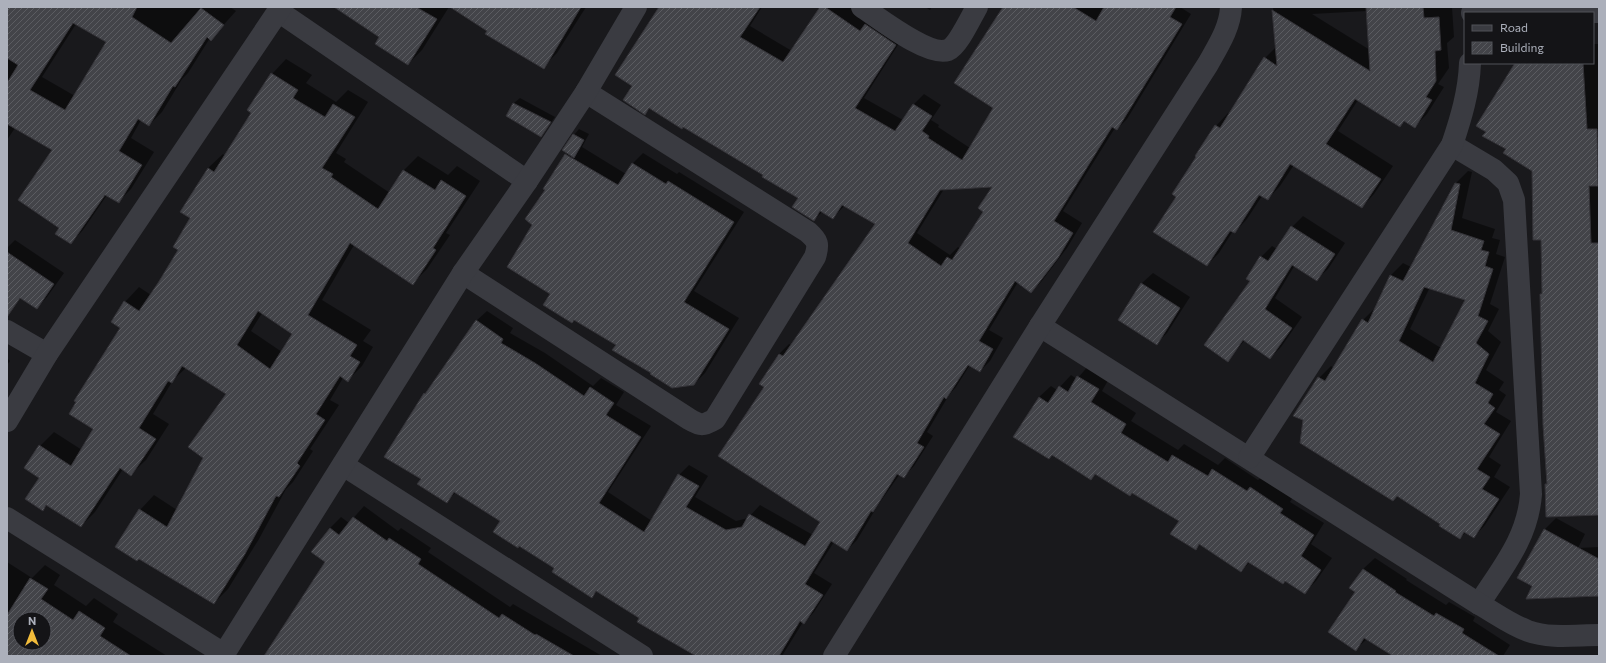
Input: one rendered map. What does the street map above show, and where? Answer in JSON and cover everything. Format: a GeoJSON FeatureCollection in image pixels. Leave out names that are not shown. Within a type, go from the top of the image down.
{"type":"FeatureCollection","features":[{"type":"Feature","properties":{"kind":"street"},"geometry":{"type":"LineString","coordinates":[[7,518],[226,655],[463,273],[527,181],[586,92],[636,7]]}},
{"type":"Feature","properties":{"kind":"street"},"geometry":{"type":"LineString","coordinates":[[862,7],[921,46],[937,50],[948,50],[957,42],[976,7]]}},
{"type":"Feature","properties":{"kind":"street"},"geometry":{"type":"LineString","coordinates":[[834,656],[1040,326],[1208,64],[1225,33],[1230,18],[1231,7]]}},
{"type":"Feature","properties":{"kind":"street"},"geometry":{"type":"LineString","coordinates":[[7,421],[47,354],[279,9],[527,181]]}},
{"type":"Feature","properties":{"kind":"street"},"geometry":{"type":"LineString","coordinates":[[1249,458],[1452,145],[1464,112],[1470,81],[1470,64]]}},
{"type":"Feature","properties":{"kind":"street"},"geometry":{"type":"LineString","coordinates":[[463,273],[689,419],[698,424],[706,424],[715,419],[815,257],[818,246],[816,239],[808,232],[586,92]]}},
{"type":"Feature","properties":{"kind":"street"},"geometry":{"type":"LineString","coordinates":[[1452,145],[1494,170],[1508,183],[1514,200],[1532,494],[1530,508],[1521,538],[1479,604]]}},
{"type":"Feature","properties":{"kind":"street"},"geometry":{"type":"LineString","coordinates":[[1040,326],[1479,604],[1528,632],[1545,635],[1599,635]]}},
{"type":"Feature","properties":{"kind":"street"},"geometry":{"type":"LineString","coordinates":[[7,331],[47,354]]}},
{"type":"Feature","properties":{"kind":"street"},"geometry":{"type":"LineString","coordinates":[[343,465],[642,656]]}},
{"type":"Feature","properties":{"kind":"building"},"geometry":{"type":"Polygon","coordinates":[[[7,7],[137,7],[132,17],[171,43],[201,8],[224,25],[211,41],[207,37],[175,87],[173,86],[149,126],[138,119],[119,151],[142,165],[119,203],[105,195],[71,244],[55,234],[59,228],[18,200],[52,150],[7,124],[7,83],[18,65],[7,58],[7,7]],[[73,23],[30,90],[65,110],[106,42],[73,23]]]}},
{"type":"Feature","properties":{"kind":"building"},"geometry":{"type":"Polygon","coordinates":[[[334,7],[416,7],[437,19],[408,65],[375,44],[379,37],[334,7]]]}},
{"type":"Feature","properties":{"kind":"building"},"geometry":{"type":"Polygon","coordinates":[[[450,7],[581,7],[544,69],[485,34],[487,31],[450,7]]]}},
{"type":"Feature","properties":{"kind":"building"},"geometry":{"type":"Polygon","coordinates":[[[659,7],[760,7],[740,37],[783,62],[820,7],[825,7],[860,31],[865,24],[896,45],[855,108],[895,131],[913,104],[932,116],[922,131],[929,136],[928,138],[962,160],[993,108],[954,83],[1003,7],[1073,7],[1096,21],[1104,7],[1176,7],[1170,17],[1182,24],[1117,130],[1112,127],[1054,221],[1073,233],[1058,258],[1031,293],[1015,281],[979,341],[993,349],[980,372],[968,365],[946,399],[944,397],[917,443],[924,447],[904,478],[897,474],[873,512],[871,511],[847,551],[831,541],[805,584],[823,595],[804,624],[800,621],[779,656],[696,656],[637,622],[639,618],[596,591],[592,598],[552,572],[554,568],[493,532],[500,521],[454,492],[447,503],[417,484],[421,479],[384,457],[424,393],[425,394],[476,320],[503,339],[501,343],[535,363],[584,396],[590,387],[614,403],[606,415],[641,437],[599,503],[644,532],[678,474],[699,486],[686,507],[726,530],[742,527],[749,514],[805,546],[820,522],[718,456],[764,387],[759,384],[779,354],[783,356],[875,224],[842,205],[833,219],[820,211],[814,221],[792,207],[798,198],[762,177],[763,175],[683,127],[682,129],[649,108],[645,115],[623,100],[632,86],[615,75],[659,7]],[[992,187],[940,190],[908,243],[941,266],[947,257],[952,260],[983,212],[978,208],[992,187]]]}},
{"type":"Feature","properties":{"kind":"building"},"geometry":{"type":"Polygon","coordinates":[[[1366,7],[1423,7],[1424,18],[1439,17],[1441,50],[1435,51],[1436,81],[1426,97],[1432,100],[1415,128],[1404,121],[1400,127],[1355,99],[1326,144],[1381,179],[1362,208],[1290,164],[1268,200],[1259,195],[1235,233],[1230,231],[1207,266],[1153,232],[1176,197],[1172,194],[1196,157],[1195,156],[1215,125],[1220,128],[1264,57],[1277,66],[1272,10],[1370,71],[1366,7]]]}},
{"type":"Feature","properties":{"kind":"building"},"geometry":{"type":"Polygon","coordinates":[[[1514,64],[1583,64],[1587,129],[1597,129],[1598,186],[1589,186],[1591,243],[1599,243],[1599,515],[1546,517],[1545,484],[1547,484],[1543,425],[1540,294],[1542,294],[1541,240],[1533,240],[1532,171],[1503,153],[1506,149],[1482,136],[1486,132],[1476,126],[1514,64]]]}},
{"type":"Feature","properties":{"kind":"building"},"geometry":{"type":"Polygon","coordinates":[[[271,73],[298,90],[293,98],[325,117],[333,104],[355,117],[322,168],[333,174],[331,177],[378,209],[403,170],[435,190],[441,180],[466,196],[433,248],[436,250],[413,285],[350,243],[308,315],[357,345],[350,356],[360,362],[348,382],[340,376],[316,414],[325,420],[297,463],[300,466],[279,497],[276,496],[245,554],[214,604],[139,559],[137,561],[115,547],[139,509],[167,527],[203,458],[188,447],[226,394],[182,366],[172,383],[168,381],[139,428],[156,439],[131,476],[120,468],[81,527],[46,505],[43,511],[25,499],[39,478],[24,468],[39,445],[71,466],[93,429],[69,414],[76,402],[74,401],[120,328],[111,322],[124,301],[139,311],[158,283],[178,250],[173,247],[190,218],[180,212],[208,168],[214,172],[251,113],[247,110],[271,73]],[[258,311],[237,345],[270,369],[292,334],[258,311]]]}},
{"type":"Feature","properties":{"kind":"building"},"geometry":{"type":"Polygon","coordinates":[[[513,103],[551,122],[541,137],[506,116],[513,103]]]}},
{"type":"Feature","properties":{"kind":"building"},"geometry":{"type":"Polygon","coordinates":[[[573,134],[584,140],[574,158],[562,150],[573,134]]]}},
{"type":"Feature","properties":{"kind":"building"},"geometry":{"type":"Polygon","coordinates":[[[565,154],[618,185],[632,163],[666,184],[668,181],[734,222],[684,302],[729,329],[694,385],[672,388],[650,374],[651,373],[612,350],[616,345],[574,320],[572,323],[543,305],[550,294],[507,267],[532,225],[525,219],[545,190],[543,189],[565,154]]]}},
{"type":"Feature","properties":{"kind":"building"},"geometry":{"type":"Polygon","coordinates":[[[1455,183],[1460,184],[1451,230],[1484,241],[1481,250],[1489,252],[1485,266],[1493,269],[1478,316],[1488,321],[1476,343],[1489,354],[1475,383],[1493,394],[1488,403],[1495,408],[1484,424],[1500,434],[1477,469],[1490,477],[1482,489],[1499,499],[1474,538],[1464,532],[1460,539],[1397,496],[1393,501],[1300,443],[1303,420],[1293,416],[1318,377],[1325,381],[1362,319],[1368,323],[1390,275],[1403,281],[1455,183]],[[1424,287],[1399,341],[1433,362],[1465,300],[1424,287]]]}},
{"type":"Feature","properties":{"kind":"building"},"geometry":{"type":"Polygon","coordinates":[[[1291,226],[1335,254],[1317,281],[1292,265],[1265,309],[1292,328],[1270,359],[1243,340],[1228,362],[1204,345],[1250,281],[1246,279],[1260,256],[1268,261],[1291,226]]]}},
{"type":"Feature","properties":{"kind":"building"},"geometry":{"type":"Polygon","coordinates":[[[7,252],[54,284],[37,309],[20,298],[7,317],[7,252]]]}},
{"type":"Feature","properties":{"kind":"building"},"geometry":{"type":"Polygon","coordinates":[[[1141,283],[1180,308],[1157,345],[1118,320],[1141,283]]]}},
{"type":"Feature","properties":{"kind":"building"},"geometry":{"type":"Polygon","coordinates":[[[1077,376],[1099,389],[1091,402],[1126,424],[1121,433],[1168,462],[1172,455],[1208,476],[1212,469],[1247,491],[1250,487],[1283,509],[1280,513],[1314,535],[1301,556],[1321,570],[1305,594],[1285,581],[1283,584],[1248,562],[1241,572],[1199,544],[1196,550],[1170,534],[1179,521],[1132,493],[1130,496],[1095,474],[1091,480],[1052,455],[1049,459],[1013,437],[1039,397],[1048,403],[1059,386],[1068,392],[1077,376]]]}},
{"type":"Feature","properties":{"kind":"building"},"geometry":{"type":"Polygon","coordinates":[[[353,517],[387,541],[389,538],[421,559],[418,564],[499,618],[502,614],[535,635],[536,634],[574,656],[264,656],[325,562],[311,552],[330,528],[339,535],[353,517]]]}},
{"type":"Feature","properties":{"kind":"building"},"geometry":{"type":"Polygon","coordinates":[[[1544,529],[1599,559],[1599,596],[1526,599],[1532,586],[1517,578],[1544,529]]]}},
{"type":"Feature","properties":{"kind":"building"},"geometry":{"type":"Polygon","coordinates":[[[1363,569],[1396,591],[1395,592],[1434,616],[1436,613],[1464,629],[1462,633],[1499,656],[1393,656],[1364,638],[1356,651],[1328,632],[1355,592],[1349,588],[1363,569]]]}},
{"type":"Feature","properties":{"kind":"building"},"geometry":{"type":"Polygon","coordinates":[[[30,578],[48,589],[41,599],[73,620],[79,611],[105,628],[100,636],[131,656],[7,656],[7,615],[30,578]]]}}]}
